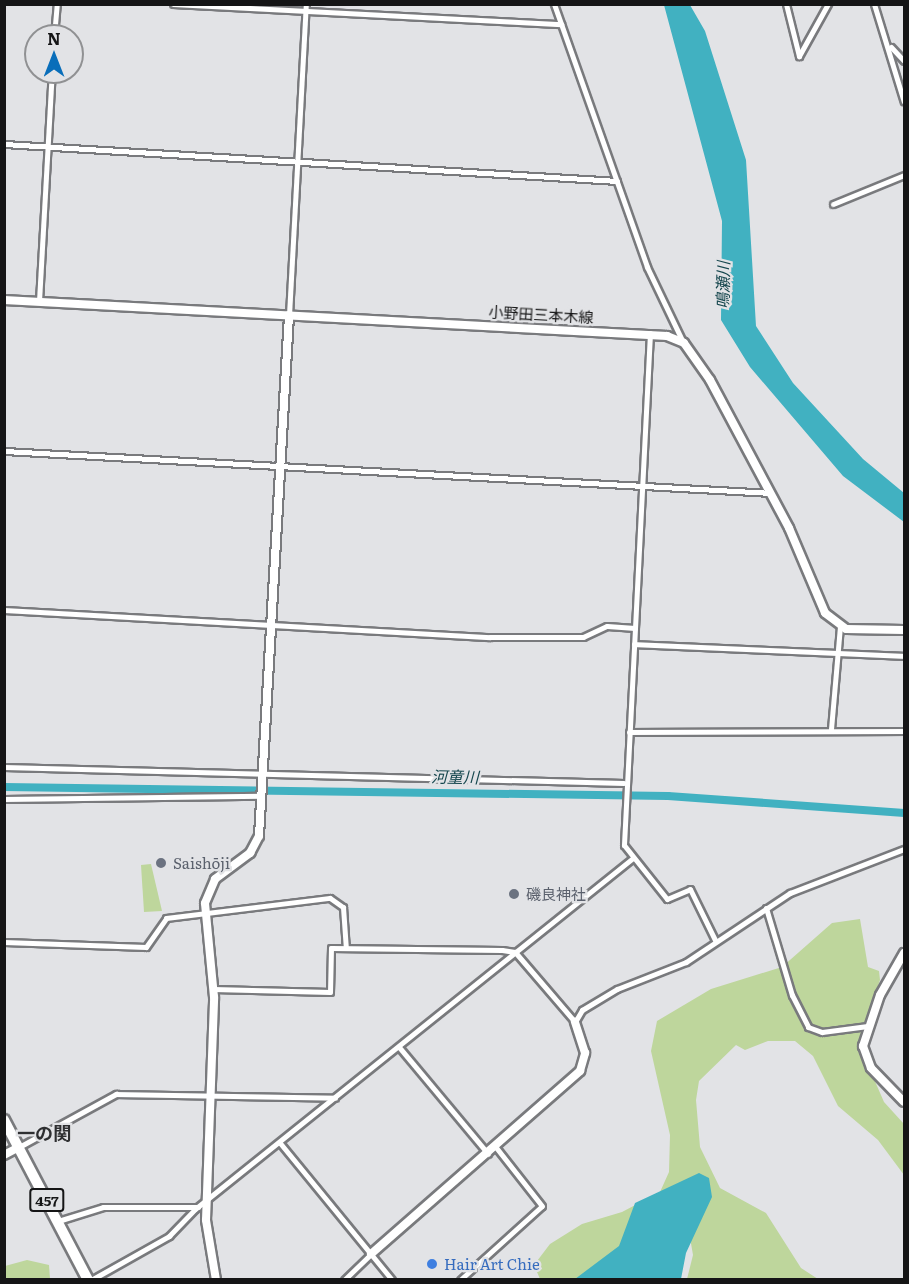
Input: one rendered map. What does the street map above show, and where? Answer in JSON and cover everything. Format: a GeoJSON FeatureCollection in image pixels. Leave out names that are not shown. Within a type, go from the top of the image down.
{"type":"FeatureCollection","features":[{"type":"Feature","properties":{"kind":"highway","name":"457"},"geometry":{"type":"LineString","coordinates":[[4,1120],[90,1280]]}},
{"type":"Feature","properties":{"kind":"street"},"geometry":{"type":"LineString","coordinates":[[55,24],[57,4]]}},
{"type":"Feature","properties":{"kind":"street"},"geometry":{"type":"LineString","coordinates":[[173,4],[306,8],[561,24]]}},
{"type":"Feature","properties":{"kind":"street"},"geometry":{"type":"LineString","coordinates":[[554,4],[647,267],[684,343],[710,380],[771,493],[821,606],[840,627],[904,630]]}},
{"type":"Feature","properties":{"kind":"street"},"geometry":{"type":"LineString","coordinates":[[786,4],[799,56],[828,4]]}},
{"type":"Feature","properties":{"kind":"street"},"geometry":{"type":"LineString","coordinates":[[873,6],[890,46],[904,102]]}},
{"type":"Feature","properties":{"kind":"street"},"geometry":{"type":"LineString","coordinates":[[216,1280],[202,1205],[211,1096],[213,989],[205,913],[215,879],[254,848],[262,795],[306,8]]}},
{"type":"Feature","properties":{"kind":"street"},"geometry":{"type":"LineString","coordinates":[[890,46],[904,61]]}},
{"type":"Feature","properties":{"kind":"street"},"geometry":{"type":"LineString","coordinates":[[39,301],[51,84]]}},
{"type":"Feature","properties":{"kind":"street"},"geometry":{"type":"LineString","coordinates":[[4,144],[617,181]]}},
{"type":"Feature","properties":{"kind":"street"},"geometry":{"type":"LineString","coordinates":[[833,204],[904,175]]}},
{"type":"Feature","properties":{"kind":"street","name":"小野田三本木線"},"geometry":{"type":"LineString","coordinates":[[4,300],[650,333],[684,343]]}},
{"type":"Feature","properties":{"kind":"street"},"geometry":{"type":"LineString","coordinates":[[650,333],[625,784],[624,845],[667,899],[690,889],[715,940]]}},
{"type":"Feature","properties":{"kind":"street"},"geometry":{"type":"LineString","coordinates":[[4,451],[771,493]]}},
{"type":"Feature","properties":{"kind":"street"},"geometry":{"type":"LineString","coordinates":[[4,610],[490,637],[584,637],[607,626],[635,628]]}},
{"type":"Feature","properties":{"kind":"street"},"geometry":{"type":"LineString","coordinates":[[831,729],[840,627]]}},
{"type":"Feature","properties":{"kind":"street"},"geometry":{"type":"LineString","coordinates":[[634,644],[904,656]]}},
{"type":"Feature","properties":{"kind":"street"},"geometry":{"type":"LineString","coordinates":[[629,732],[831,729],[904,731]]}},
{"type":"Feature","properties":{"kind":"street"},"geometry":{"type":"LineString","coordinates":[[4,767],[263,776],[625,784]]}},
{"type":"Feature","properties":{"kind":"street"},"geometry":{"type":"LineString","coordinates":[[4,799],[262,795]]}},
{"type":"Feature","properties":{"kind":"street"},"geometry":{"type":"LineString","coordinates":[[575,1022],[582,1010],[617,989],[686,962],[715,940],[766,908],[822,878],[904,849]]}},
{"type":"Feature","properties":{"kind":"street"},"geometry":{"type":"LineString","coordinates":[[90,1280],[169,1236],[202,1205],[633,858]]}},
{"type":"Feature","properties":{"kind":"street"},"geometry":{"type":"LineString","coordinates":[[4,942],[146,947],[163,919],[334,898],[344,906],[346,946]]}},
{"type":"Feature","properties":{"kind":"street"},"geometry":{"type":"LineString","coordinates":[[766,908],[785,975],[808,1028],[822,1032],[868,1026]]}},
{"type":"Feature","properties":{"kind":"street"},"geometry":{"type":"LineString","coordinates":[[213,989],[330,992],[331,948],[346,946],[515,952],[575,1022],[585,1053],[580,1071],[344,1280]]}},
{"type":"Feature","properties":{"kind":"street"},"geometry":{"type":"LineString","coordinates":[[904,953],[868,1026],[863,1046],[867,1062],[904,1102]]}},
{"type":"Feature","properties":{"kind":"street"},"geometry":{"type":"LineString","coordinates":[[399,1047],[488,1154]]}},
{"type":"Feature","properties":{"kind":"street"},"geometry":{"type":"LineString","coordinates":[[4,1155],[116,1094],[335,1098]]}},
{"type":"Feature","properties":{"kind":"street"},"geometry":{"type":"LineString","coordinates":[[280,1143],[392,1280]]}},
{"type":"Feature","properties":{"kind":"street"},"geometry":{"type":"LineString","coordinates":[[460,1280],[542,1206],[495,1146]]}},
{"type":"Feature","properties":{"kind":"street"},"geometry":{"type":"LineString","coordinates":[[58,1221],[103,1207],[202,1205]]}},
{"type":"Feature","properties":{"kind":"green space"},"geometry":{"type":"Polygon","coordinates":[[[151,864],[162,911],[144,912],[141,865],[151,864]]]}},
{"type":"Feature","properties":{"kind":"green space"},"geometry":{"type":"Polygon","coordinates":[[[860,919],[868,967],[879,971],[880,980],[866,1022],[867,1063],[884,1102],[904,1124],[904,1175],[878,1140],[838,1106],[813,1056],[795,1041],[768,1041],[745,1050],[736,1045],[699,1081],[696,1100],[700,1147],[720,1188],[766,1213],[801,1268],[818,1279],[687,1279],[693,1255],[689,1232],[638,1238],[588,1279],[540,1279],[534,1265],[550,1244],[582,1224],[622,1212],[660,1192],[669,1172],[670,1135],[651,1051],[657,1021],[711,989],[782,967],[832,923],[860,919]]]}},
{"type":"Feature","properties":{"kind":"green space"},"geometry":{"type":"Polygon","coordinates":[[[27,1260],[49,1265],[50,1279],[5,1279],[5,1266],[27,1260]]]}},
{"type":"Feature","properties":{"kind":"water","name":"鳴瀬川"},"geometry":{"type":"Polygon","coordinates":[[[664,5],[690,5],[705,31],[746,160],[756,326],[793,383],[863,459],[904,493],[904,522],[843,476],[750,367],[721,320],[722,221],[664,5]]]}},
{"type":"Feature","properties":{"kind":"water"},"geometry":{"type":"Polygon","coordinates":[[[699,1173],[709,1178],[712,1197],[686,1253],[681,1279],[575,1279],[619,1246],[635,1203],[699,1173]]]}},
{"type":"Feature","properties":{"kind":"waterway","name":"河童川"},"geometry":{"type":"LineString","coordinates":[[4,787],[668,796],[904,813]]}},
{"type":"Feature","properties":{"kind":"place","name":"Saishōji"},"geometry":{"type":"Point","coordinates":[161,863]}},
{"type":"Feature","properties":{"kind":"place","name":"磯良神社"},"geometry":{"type":"Point","coordinates":[514,894]}},
{"type":"Feature","properties":{"kind":"place","name":"Hair Art Chie"},"geometry":{"type":"Point","coordinates":[432,1264]}},
{"type":"Feature","properties":{"kind":"district","name":"一の関"},"geometry":{"type":"Point","coordinates":[44,1133]}}]}
